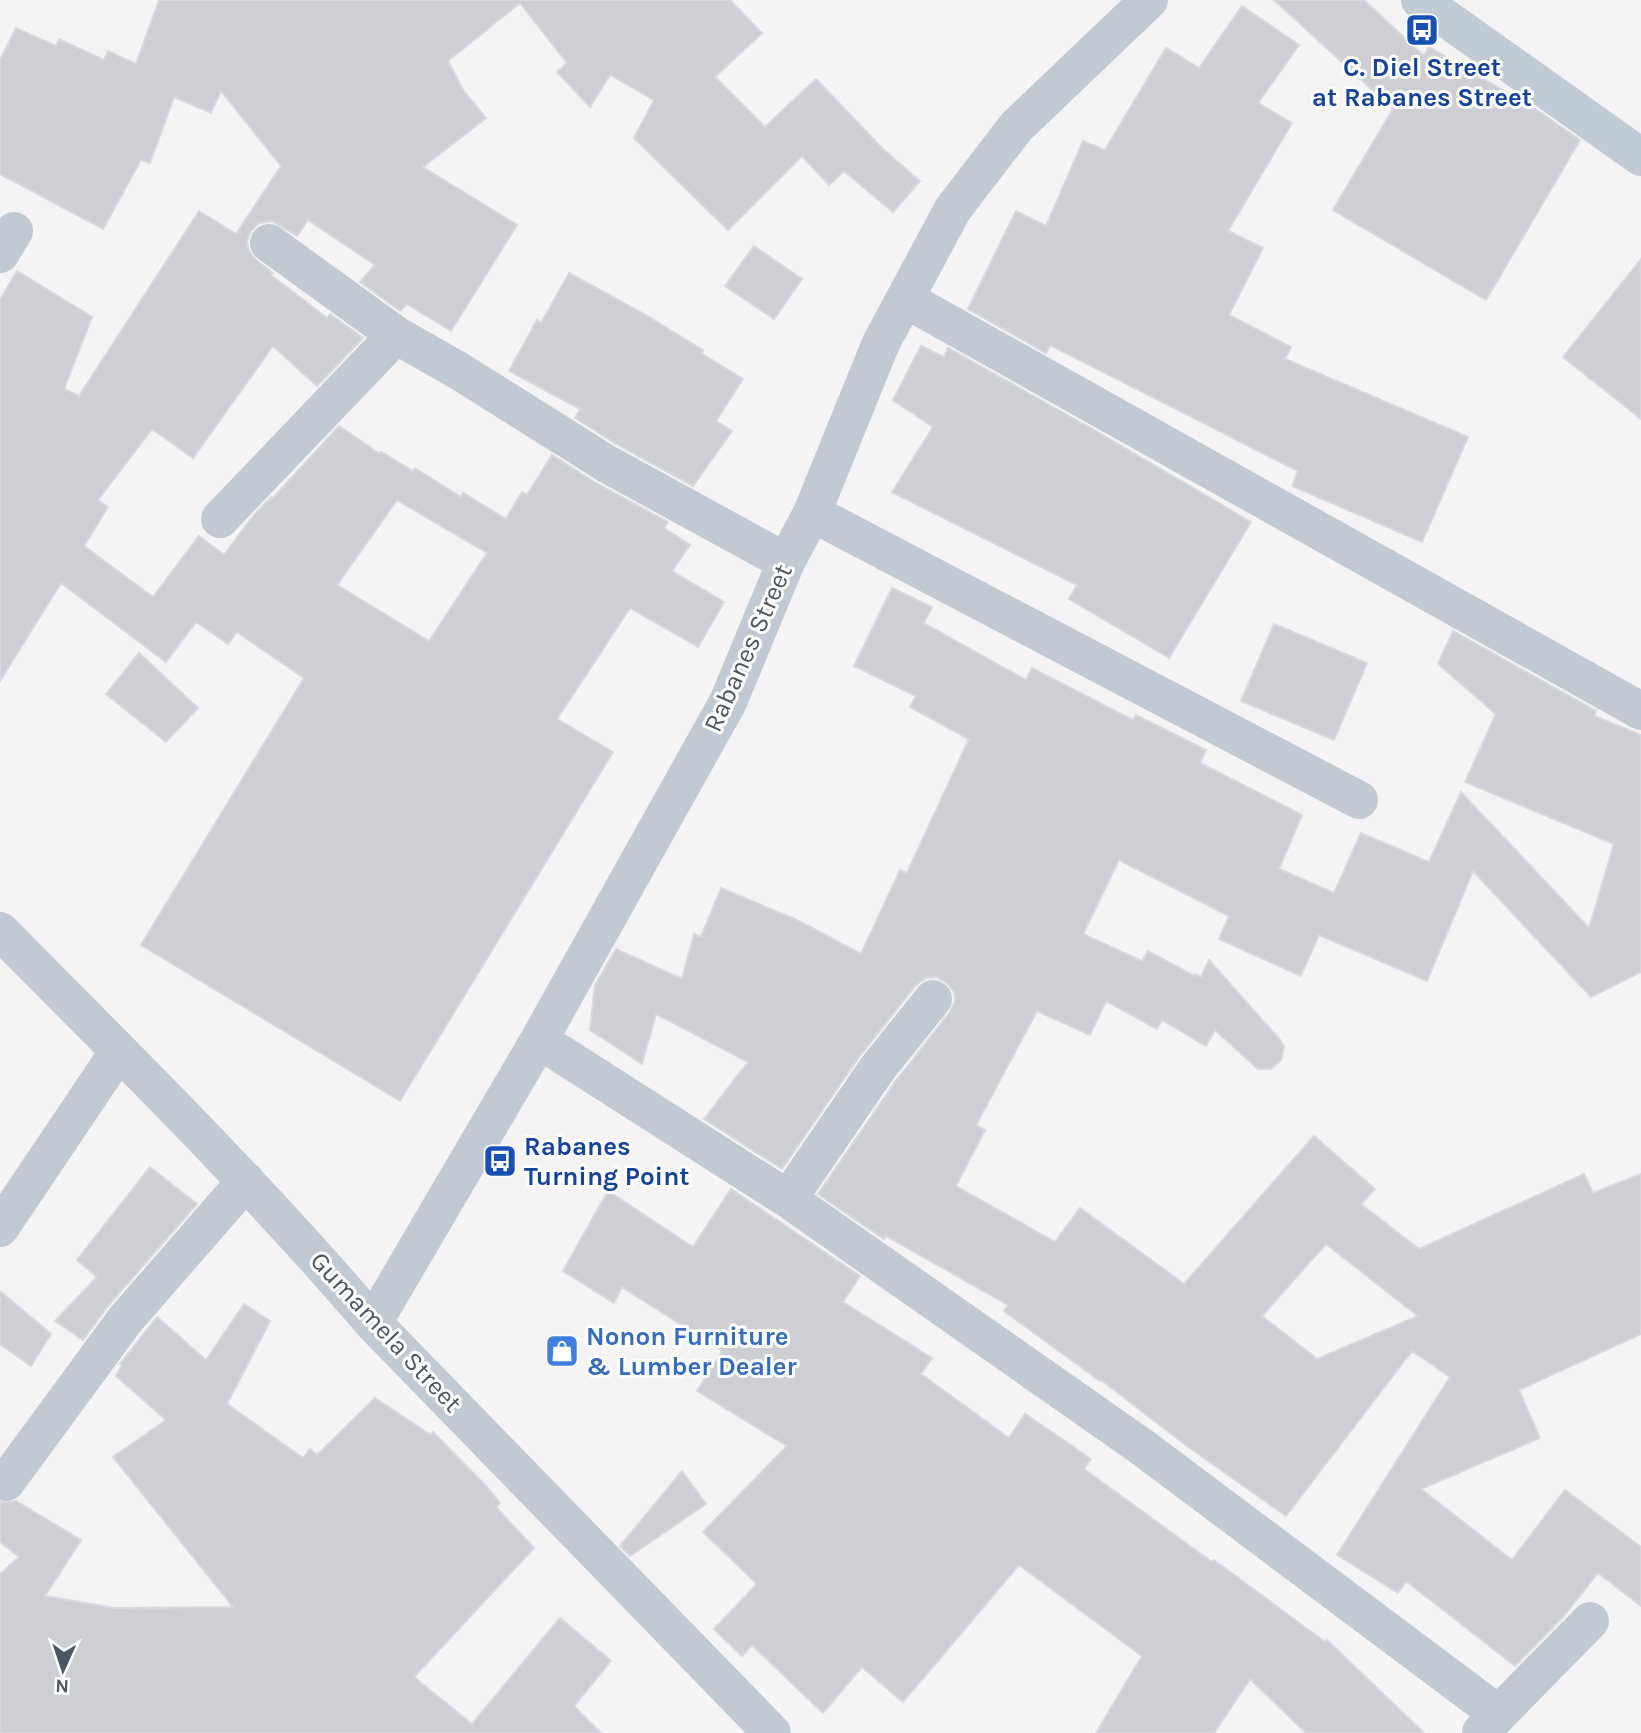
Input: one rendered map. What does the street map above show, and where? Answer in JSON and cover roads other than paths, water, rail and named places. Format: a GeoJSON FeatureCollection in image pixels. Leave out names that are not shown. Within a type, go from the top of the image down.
{"type":"FeatureCollection","features":[{"type":"Feature","properties":{"kind":"main road"},"geometry":{"type":"LineString","coordinates":[[1420,0],[1641,157]]}},
{"type":"Feature","properties":{"kind":"street","name":"Rabanes Street"},"geometry":{"type":"LineString","coordinates":[[373,1323],[538,1040],[728,702],[786,562],[812,513],[881,344],[953,209],[1016,127],[1149,0]]}},
{"type":"Feature","properties":{"kind":"street"},"geometry":{"type":"LineString","coordinates":[[269,243],[396,335],[459,371],[607,464],[786,562]]}},
{"type":"Feature","properties":{"kind":"street"},"geometry":{"type":"LineString","coordinates":[[905,299],[1641,711]]}},
{"type":"Feature","properties":{"kind":"street"},"geometry":{"type":"LineString","coordinates":[[220,519],[396,335]]}},
{"type":"Feature","properties":{"kind":"street"},"geometry":{"type":"LineString","coordinates":[[812,513],[1359,800]]}},
{"type":"Feature","properties":{"kind":"street","name":"Gumamela Street"},"geometry":{"type":"LineString","coordinates":[[0,931],[246,1181],[315,1254],[373,1323],[772,1733]]}},
{"type":"Feature","properties":{"kind":"street"},"geometry":{"type":"LineString","coordinates":[[788,1199],[877,1069],[933,999]]}},
{"type":"Feature","properties":{"kind":"street"},"geometry":{"type":"LineString","coordinates":[[538,1040],[788,1199],[1142,1447],[1488,1723],[1590,1621]]}},
{"type":"Feature","properties":{"kind":"street"},"geometry":{"type":"LineString","coordinates":[[0,1228],[119,1051]]}},
{"type":"Feature","properties":{"kind":"street"},"geometry":{"type":"LineString","coordinates":[[6,1482],[125,1320],[246,1181]]}},
{"type":"Feature","properties":{"kind":"place","name":"C. Diel Street at Rabanes Street"},"geometry":{"type":"Point","coordinates":[1422,30]}},
{"type":"Feature","properties":{"kind":"place","name":"Rabanes Turning Point"},"geometry":{"type":"Point","coordinates":[500,1161]}},
{"type":"Feature","properties":{"kind":"place","name":"Nonon Furniture & Lumber Dealer"},"geometry":{"type":"Point","coordinates":[562,1351]}}]}
